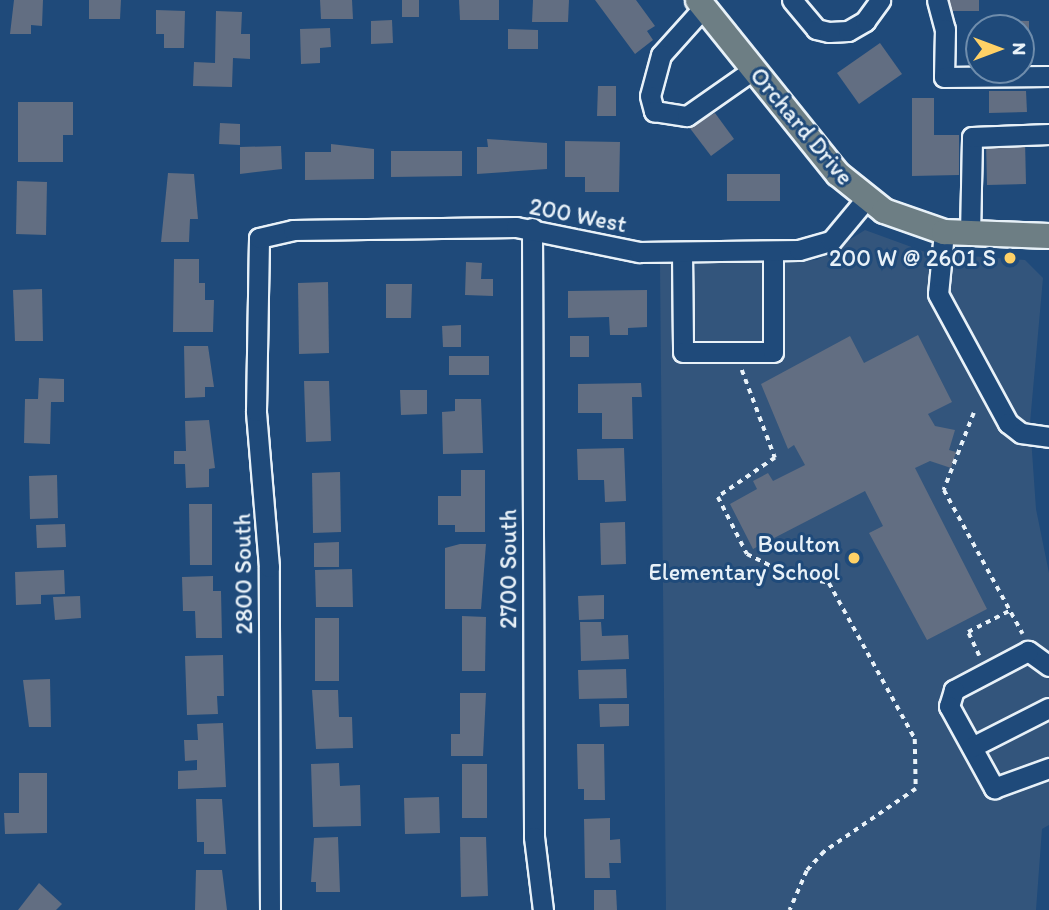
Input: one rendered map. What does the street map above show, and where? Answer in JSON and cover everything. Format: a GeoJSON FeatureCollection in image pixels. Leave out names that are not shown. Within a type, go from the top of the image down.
{"type":"FeatureCollection","features":[{"type":"Feature","properties":{"kind":"main road","name":"Orchard Drive"},"geometry":{"type":"LineString","coordinates":[[701,3],[838,174],[866,199],[903,220],[944,232],[1049,236]]}},
{"type":"Feature","properties":{"kind":"street"},"geometry":{"type":"LineString","coordinates":[[792,0],[816,29],[829,32],[848,31],[864,22],[880,0]]}},
{"type":"Feature","properties":{"kind":"street"},"geometry":{"type":"LineString","coordinates":[[937,0],[945,29],[944,77],[1049,76]]}},
{"type":"Feature","properties":{"kind":"street"},"geometry":{"type":"LineString","coordinates":[[701,3],[661,55],[650,96],[654,111],[687,116],[754,69]]}},
{"type":"Feature","properties":{"kind":"street"},"geometry":{"type":"LineString","coordinates":[[970,234],[972,138],[1049,135]]}},
{"type":"Feature","properties":{"kind":"street","name":"200 West"},"geometry":{"type":"LineString","coordinates":[[259,238],[293,230],[531,228],[628,251],[812,249],[831,241],[866,199]]}},
{"type":"Feature","properties":{"kind":"street","name":"2700 South"},"geometry":{"type":"LineString","coordinates":[[531,228],[534,817],[542,910]]}},
{"type":"Feature","properties":{"kind":"street"},"geometry":{"type":"LineString","coordinates":[[944,232],[938,294],[1009,423],[1021,433],[1049,438]]}},
{"type":"Feature","properties":{"kind":"street","name":"2800 South"},"geometry":{"type":"LineString","coordinates":[[259,238],[256,411],[269,567],[270,910]]}},
{"type":"Feature","properties":{"kind":"street"},"geometry":{"type":"LineString","coordinates":[[682,252],[683,352],[773,352],[772,251]]}},
{"type":"Feature","properties":{"kind":"street"},"geometry":{"type":"LineString","coordinates":[[1049,666],[1028,652],[954,690],[949,706],[994,788],[1049,768]]}},
{"type":"Feature","properties":{"kind":"street"},"geometry":{"type":"LineString","coordinates":[[972,747],[1049,708]]}},
{"type":"Feature","properties":{"kind":"path"},"geometry":{"type":"LineString","coordinates":[[738,365],[775,458],[718,497],[747,554],[791,576],[829,583],[915,739],[916,789],[824,852],[807,871],[790,910]]}},
{"type":"Feature","properties":{"kind":"path"},"geometry":{"type":"LineString","coordinates":[[974,413],[944,489],[1024,636]]}},
{"type":"Feature","properties":{"kind":"path"},"geometry":{"type":"LineString","coordinates":[[979,656],[968,632],[1009,611]]}},
{"type":"Feature","properties":{"kind":"shaded area","name":"Boulton Elementary School"},"geometry":{"type":"Polygon","coordinates":[[[865,230],[928,253],[1025,260],[1043,278],[1030,423],[1036,509],[1049,573],[1049,825],[1042,829],[1036,910],[666,910],[660,264],[817,260],[865,230]]]}},
{"type":"Feature","properties":{"kind":"building"},"geometry":{"type":"Polygon","coordinates":[[[14,0],[43,0],[42,26],[31,25],[31,34],[10,34],[14,0]]]}},
{"type":"Feature","properties":{"kind":"building"},"geometry":{"type":"Polygon","coordinates":[[[89,0],[121,0],[120,19],[89,19],[89,0]]]}},
{"type":"Feature","properties":{"kind":"building"},"geometry":{"type":"Polygon","coordinates":[[[320,0],[352,0],[353,19],[321,19],[320,0]]]}},
{"type":"Feature","properties":{"kind":"building"},"geometry":{"type":"Polygon","coordinates":[[[402,0],[419,0],[419,17],[402,17],[402,0]]]}},
{"type":"Feature","properties":{"kind":"building"},"geometry":{"type":"Polygon","coordinates":[[[459,0],[499,0],[499,20],[460,20],[459,0]]]}},
{"type":"Feature","properties":{"kind":"building"},"geometry":{"type":"Polygon","coordinates":[[[533,0],[569,0],[568,22],[532,22],[533,0]]]}},
{"type":"Feature","properties":{"kind":"building"},"geometry":{"type":"Polygon","coordinates":[[[595,0],[636,0],[655,26],[647,31],[653,40],[635,54],[595,0]]]}},
{"type":"Feature","properties":{"kind":"building"},"geometry":{"type":"Polygon","coordinates":[[[947,0],[979,0],[979,11],[946,11],[947,0]]]}},
{"type":"Feature","properties":{"kind":"building"},"geometry":{"type":"Polygon","coordinates":[[[156,10],[185,11],[184,48],[164,48],[164,34],[156,34],[156,10]]]}},
{"type":"Feature","properties":{"kind":"building"},"geometry":{"type":"Polygon","coordinates":[[[216,11],[242,12],[241,34],[250,34],[250,59],[233,58],[232,87],[193,86],[194,62],[215,63],[216,11]]]}},
{"type":"Feature","properties":{"kind":"building"},"geometry":{"type":"Polygon","coordinates":[[[392,20],[393,43],[371,44],[371,21],[392,20]]]}},
{"type":"Feature","properties":{"kind":"building"},"geometry":{"type":"Polygon","coordinates":[[[330,28],[331,47],[320,48],[320,63],[301,64],[300,29],[330,28]]]}},
{"type":"Feature","properties":{"kind":"building"},"geometry":{"type":"Polygon","coordinates":[[[508,29],[538,30],[538,49],[508,49],[508,29]]]}},
{"type":"Feature","properties":{"kind":"building"},"geometry":{"type":"Polygon","coordinates":[[[880,43],[902,74],[859,104],[837,73],[880,43]]]}},
{"type":"Feature","properties":{"kind":"building"},"geometry":{"type":"Polygon","coordinates":[[[598,86],[616,86],[616,116],[597,116],[598,86]]]}},
{"type":"Feature","properties":{"kind":"building"},"geometry":{"type":"Polygon","coordinates":[[[989,91],[1026,91],[1027,112],[989,113],[989,91]]]}},
{"type":"Feature","properties":{"kind":"building"},"geometry":{"type":"Polygon","coordinates":[[[912,98],[934,98],[934,135],[959,135],[959,175],[912,176],[912,98]]]}},
{"type":"Feature","properties":{"kind":"building"},"geometry":{"type":"Polygon","coordinates":[[[18,102],[73,102],[73,135],[63,135],[63,162],[18,162],[18,102]]]}},
{"type":"Feature","properties":{"kind":"building"},"geometry":{"type":"Polygon","coordinates":[[[715,113],[734,139],[711,156],[689,127],[715,113]]]}},
{"type":"Feature","properties":{"kind":"building"},"geometry":{"type":"Polygon","coordinates":[[[220,123],[240,124],[240,145],[219,144],[220,123]]]}},
{"type":"Feature","properties":{"kind":"building"},"geometry":{"type":"Polygon","coordinates":[[[487,139],[547,143],[547,169],[477,174],[477,147],[488,147],[487,139]]]}},
{"type":"Feature","properties":{"kind":"building"},"geometry":{"type":"Polygon","coordinates":[[[1025,140],[1026,184],[987,185],[986,141],[1025,140]]]}},
{"type":"Feature","properties":{"kind":"building"},"geometry":{"type":"Polygon","coordinates":[[[565,141],[620,142],[619,192],[585,192],[585,177],[565,177],[565,141]]]}},
{"type":"Feature","properties":{"kind":"building"},"geometry":{"type":"Polygon","coordinates":[[[331,144],[374,149],[374,179],[305,180],[305,152],[331,152],[331,144]]]}},
{"type":"Feature","properties":{"kind":"building"},"geometry":{"type":"Polygon","coordinates":[[[281,146],[282,169],[240,174],[240,147],[281,146]]]}},
{"type":"Feature","properties":{"kind":"building"},"geometry":{"type":"Polygon","coordinates":[[[391,151],[462,151],[462,176],[391,177],[391,151]]]}},
{"type":"Feature","properties":{"kind":"building"},"geometry":{"type":"Polygon","coordinates":[[[168,173],[194,174],[198,219],[190,219],[189,242],[161,242],[168,173]]]}},
{"type":"Feature","properties":{"kind":"building"},"geometry":{"type":"Polygon","coordinates":[[[727,174],[780,174],[780,201],[727,201],[727,174]]]}},
{"type":"Feature","properties":{"kind":"building"},"geometry":{"type":"Polygon","coordinates":[[[17,181],[47,182],[46,235],[16,234],[17,181]]]}},
{"type":"Feature","properties":{"kind":"building"},"geometry":{"type":"Polygon","coordinates":[[[174,259],[199,259],[199,283],[205,283],[205,300],[214,300],[213,332],[173,332],[174,259]]]}},
{"type":"Feature","properties":{"kind":"building"},"geometry":{"type":"Polygon","coordinates":[[[466,262],[482,263],[481,279],[493,279],[493,296],[465,295],[466,262]]]}},
{"type":"Feature","properties":{"kind":"building"},"geometry":{"type":"Polygon","coordinates":[[[328,282],[329,353],[299,354],[298,283],[328,282]]]}},
{"type":"Feature","properties":{"kind":"building"},"geometry":{"type":"Polygon","coordinates":[[[386,284],[412,284],[411,318],[386,318],[386,284]]]}},
{"type":"Feature","properties":{"kind":"building"},"geometry":{"type":"Polygon","coordinates":[[[42,289],[43,341],[15,341],[13,290],[42,289]]]}},
{"type":"Feature","properties":{"kind":"building"},"geometry":{"type":"Polygon","coordinates":[[[647,290],[647,327],[628,328],[628,335],[610,335],[609,317],[568,318],[568,291],[647,290]]]}},
{"type":"Feature","properties":{"kind":"building"},"geometry":{"type":"Polygon","coordinates":[[[461,325],[461,347],[443,347],[442,326],[461,325]]]}},
{"type":"Feature","properties":{"kind":"building","name":"Boulton Elementary School"},"geometry":{"type":"Polygon","coordinates":[[[918,335],[952,402],[928,414],[935,426],[955,430],[949,450],[956,452],[951,468],[930,461],[915,468],[987,609],[927,640],[869,533],[883,526],[865,491],[753,549],[730,504],[757,489],[753,481],[768,473],[773,481],[805,465],[794,445],[788,449],[761,384],[850,336],[864,363],[918,335]]]}},
{"type":"Feature","properties":{"kind":"building"},"geometry":{"type":"Polygon","coordinates":[[[570,336],[589,336],[589,357],[570,357],[570,336]]]}},
{"type":"Feature","properties":{"kind":"building"},"geometry":{"type":"Polygon","coordinates":[[[184,346],[208,346],[214,387],[205,387],[205,397],[185,398],[184,346]]]}},
{"type":"Feature","properties":{"kind":"building"},"geometry":{"type":"Polygon","coordinates":[[[449,356],[489,356],[489,375],[449,375],[449,356]]]}},
{"type":"Feature","properties":{"kind":"building"},"geometry":{"type":"Polygon","coordinates":[[[39,378],[64,379],[64,402],[51,402],[50,444],[24,443],[25,399],[38,399],[39,378]]]}},
{"type":"Feature","properties":{"kind":"building"},"geometry":{"type":"Polygon","coordinates":[[[304,381],[329,381],[331,441],[306,442],[304,381]]]}},
{"type":"Feature","properties":{"kind":"building"},"geometry":{"type":"Polygon","coordinates":[[[641,383],[642,397],[632,397],[633,439],[602,439],[602,413],[578,413],[578,384],[641,383]]]}},
{"type":"Feature","properties":{"kind":"building"},"geometry":{"type":"Polygon","coordinates":[[[400,390],[427,390],[427,414],[401,415],[400,390]]]}},
{"type":"Feature","properties":{"kind":"building"},"geometry":{"type":"Polygon","coordinates":[[[455,399],[481,399],[483,453],[443,454],[442,412],[455,411],[455,399]]]}},
{"type":"Feature","properties":{"kind":"building"},"geometry":{"type":"Polygon","coordinates":[[[209,420],[215,468],[209,469],[209,487],[186,488],[185,464],[174,464],[174,451],[186,451],[185,421],[209,420]]]}},
{"type":"Feature","properties":{"kind":"building"},"geometry":{"type":"Polygon","coordinates":[[[624,448],[626,501],[605,502],[604,480],[578,480],[577,449],[624,448]]]}},
{"type":"Feature","properties":{"kind":"building"},"geometry":{"type":"Polygon","coordinates":[[[461,470],[485,470],[485,532],[455,532],[455,525],[438,525],[438,496],[461,496],[461,470]]]}},
{"type":"Feature","properties":{"kind":"building"},"geometry":{"type":"Polygon","coordinates":[[[340,472],[341,532],[313,533],[312,473],[340,472]]]}},
{"type":"Feature","properties":{"kind":"building"},"geometry":{"type":"Polygon","coordinates":[[[57,475],[58,518],[30,519],[29,476],[57,475]]]}},
{"type":"Feature","properties":{"kind":"building"},"geometry":{"type":"Polygon","coordinates":[[[189,504],[212,504],[212,565],[190,565],[189,504]]]}},
{"type":"Feature","properties":{"kind":"building"},"geometry":{"type":"Polygon","coordinates":[[[625,522],[626,564],[601,565],[600,523],[625,522]]]}},
{"type":"Feature","properties":{"kind":"building"},"geometry":{"type":"Polygon","coordinates":[[[65,524],[66,547],[37,548],[36,525],[65,524]]]}},
{"type":"Feature","properties":{"kind":"building"},"geometry":{"type":"Polygon","coordinates":[[[339,542],[339,567],[314,567],[314,543],[339,542]]]}},
{"type":"Feature","properties":{"kind":"building"},"geometry":{"type":"Polygon","coordinates":[[[460,544],[486,544],[481,609],[445,609],[445,548],[460,544]]]}},
{"type":"Feature","properties":{"kind":"building"},"geometry":{"type":"Polygon","coordinates":[[[352,569],[353,607],[316,607],[315,570],[352,569]]]}},
{"type":"Feature","properties":{"kind":"building"},"geometry":{"type":"Polygon","coordinates":[[[64,570],[65,594],[41,595],[41,604],[16,605],[15,572],[64,570]]]}},
{"type":"Feature","properties":{"kind":"building"},"geometry":{"type":"Polygon","coordinates":[[[213,576],[213,591],[221,591],[222,638],[196,638],[195,611],[183,611],[182,577],[213,576]]]}},
{"type":"Feature","properties":{"kind":"building"},"geometry":{"type":"Polygon","coordinates":[[[604,595],[604,619],[579,620],[578,596],[604,595]]]}},
{"type":"Feature","properties":{"kind":"building"},"geometry":{"type":"Polygon","coordinates":[[[80,596],[81,618],[55,620],[53,597],[80,596]]]}},
{"type":"Feature","properties":{"kind":"building"},"geometry":{"type":"Polygon","coordinates":[[[462,616],[486,617],[485,671],[462,671],[462,616]]]}},
{"type":"Feature","properties":{"kind":"building"},"geometry":{"type":"Polygon","coordinates":[[[315,618],[339,618],[339,681],[315,681],[315,618]]]}},
{"type":"Feature","properties":{"kind":"building"},"geometry":{"type":"Polygon","coordinates":[[[580,622],[601,622],[602,636],[628,635],[629,659],[581,661],[580,622]]]}},
{"type":"Feature","properties":{"kind":"building"},"geometry":{"type":"Polygon","coordinates":[[[223,655],[224,696],[217,696],[218,714],[187,715],[185,656],[223,655]]]}},
{"type":"Feature","properties":{"kind":"building"},"geometry":{"type":"Polygon","coordinates":[[[626,669],[627,698],[579,699],[578,670],[626,669]]]}},
{"type":"Feature","properties":{"kind":"building"},"geometry":{"type":"Polygon","coordinates":[[[50,679],[51,727],[29,727],[23,680],[50,679]]]}},
{"type":"Feature","properties":{"kind":"building"},"geometry":{"type":"Polygon","coordinates":[[[312,690],[338,690],[339,717],[352,717],[353,748],[316,749],[312,690]]]}},
{"type":"Feature","properties":{"kind":"building"},"geometry":{"type":"Polygon","coordinates":[[[460,693],[486,693],[483,756],[451,756],[451,734],[460,734],[460,693]]]}},
{"type":"Feature","properties":{"kind":"building"},"geometry":{"type":"Polygon","coordinates":[[[599,704],[629,704],[629,726],[600,727],[599,704]]]}},
{"type":"Feature","properties":{"kind":"building"},"geometry":{"type":"Polygon","coordinates":[[[223,723],[226,787],[178,789],[178,771],[197,770],[197,760],[185,761],[184,740],[198,740],[197,724],[223,723]]]}},
{"type":"Feature","properties":{"kind":"building"},"geometry":{"type":"Polygon","coordinates":[[[577,744],[604,744],[605,800],[584,800],[584,789],[578,789],[577,744]]]}},
{"type":"Feature","properties":{"kind":"building"},"geometry":{"type":"Polygon","coordinates":[[[339,763],[340,786],[360,785],[361,826],[313,827],[311,764],[339,763]]]}},
{"type":"Feature","properties":{"kind":"building"},"geometry":{"type":"Polygon","coordinates":[[[462,764],[487,764],[487,818],[462,818],[462,764]]]}},
{"type":"Feature","properties":{"kind":"building"},"geometry":{"type":"Polygon","coordinates":[[[19,773],[47,773],[47,833],[5,834],[4,813],[19,813],[19,773]]]}},
{"type":"Feature","properties":{"kind":"building"},"geometry":{"type":"Polygon","coordinates":[[[439,797],[440,833],[405,834],[404,798],[439,797]]]}},
{"type":"Feature","properties":{"kind":"building"},"geometry":{"type":"Polygon","coordinates":[[[196,799],[222,799],[226,854],[204,854],[204,842],[197,842],[196,799]]]}},
{"type":"Feature","properties":{"kind":"building"},"geometry":{"type":"Polygon","coordinates":[[[610,818],[610,840],[620,839],[621,863],[609,863],[610,878],[585,878],[584,819],[610,818]]]}},
{"type":"Feature","properties":{"kind":"building"},"geometry":{"type":"Polygon","coordinates":[[[338,837],[340,892],[316,892],[316,882],[311,882],[314,838],[338,837]]]}},
{"type":"Feature","properties":{"kind":"building"},"geometry":{"type":"Polygon","coordinates":[[[460,837],[486,837],[488,896],[461,897],[460,837]]]}},
{"type":"Feature","properties":{"kind":"building"},"geometry":{"type":"Polygon","coordinates":[[[196,870],[222,870],[227,910],[195,910],[196,870]]]}},
{"type":"Feature","properties":{"kind":"building"},"geometry":{"type":"Polygon","coordinates":[[[39,883],[62,904],[56,910],[18,910],[39,883]]]}},
{"type":"Feature","properties":{"kind":"building"},"geometry":{"type":"Polygon","coordinates":[[[594,890],[616,890],[617,910],[594,910],[594,890]]]}},
{"type":"Feature","properties":{"kind":"place","name":"200 W @ 2601 S"},"geometry":{"type":"Point","coordinates":[1010,258]}},
{"type":"Feature","properties":{"kind":"place","name":"Boulton Elementary School"},"geometry":{"type":"Point","coordinates":[854,558]}}]}
